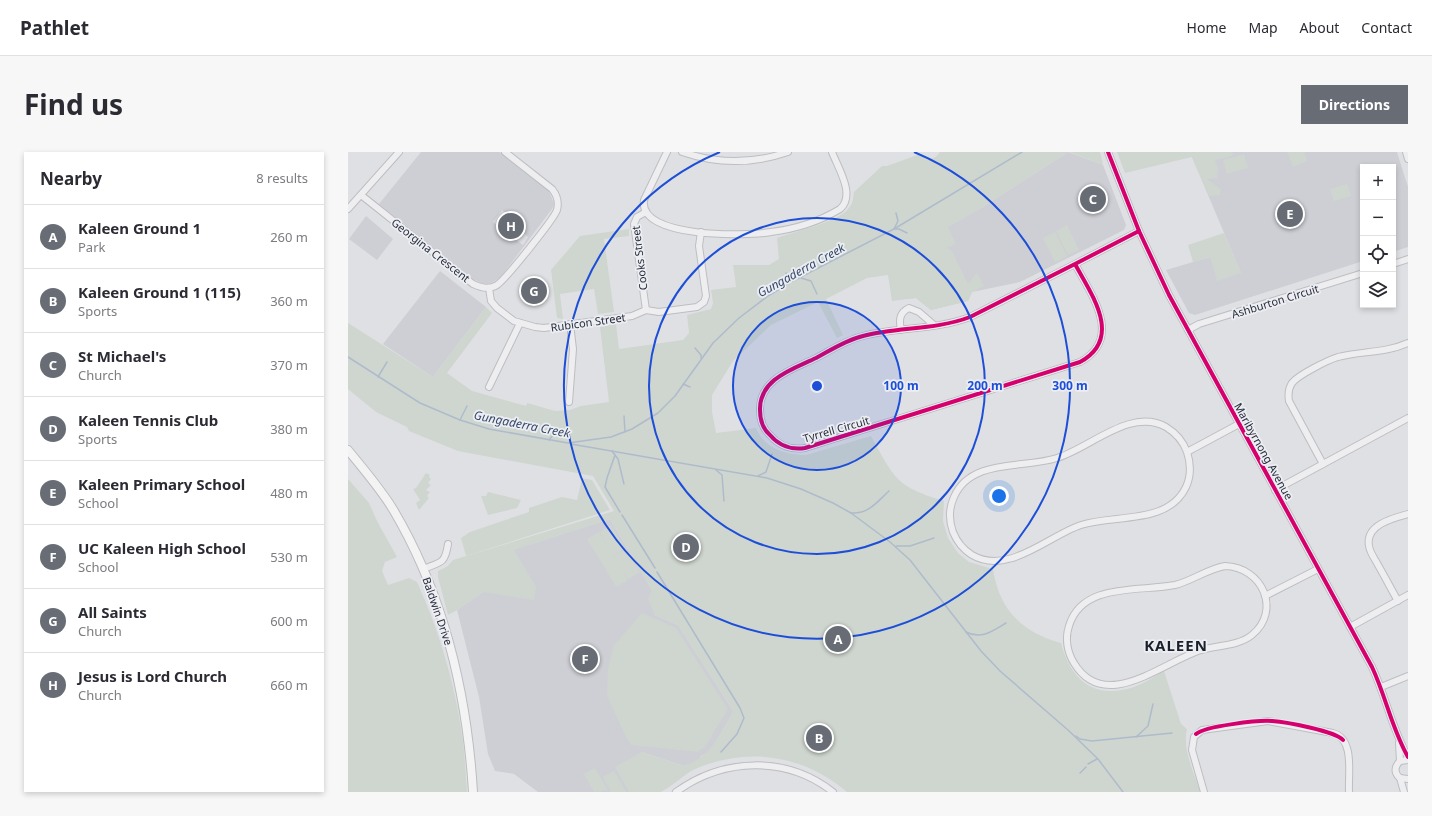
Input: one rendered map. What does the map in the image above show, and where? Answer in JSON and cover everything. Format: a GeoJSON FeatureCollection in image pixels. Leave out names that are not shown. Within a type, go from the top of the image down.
{"type":"FeatureCollection","features":[{"type":"Feature","properties":{"kind":"main road","name":"Baldwin Drive"},"geometry":{"type":"LineString","coordinates":[[348,450],[372,479],[394,511],[423,569],[437,606],[457,668],[464,704],[473,792]]}},
{"type":"Feature","properties":{"kind":"street"},"geometry":{"type":"LineString","coordinates":[[348,209],[399,152]]}},
{"type":"Feature","properties":{"kind":"street"},"geometry":{"type":"LineString","coordinates":[[489,288],[495,286],[503,280],[553,216],[558,204],[557,197],[552,189],[505,152]]}},
{"type":"Feature","properties":{"kind":"street"},"geometry":{"type":"LineString","coordinates":[[667,152],[644,200],[646,212],[655,221],[700,232],[736,235],[771,232],[805,224],[840,209],[846,203],[847,192],[832,152]]}},
{"type":"Feature","properties":{"kind":"street"},"geometry":{"type":"LineString","coordinates":[[682,152],[708,159],[739,162],[769,158],[788,152]]}},
{"type":"Feature","properties":{"kind":"street","name":"Maribyrnong Avenue"},"geometry":{"type":"LineString","coordinates":[[1108,152],[1139,231],[1188,330],[1350,627],[1381,687],[1399,741],[1408,758]]}},
{"type":"Feature","properties":{"kind":"street"},"geometry":{"type":"LineString","coordinates":[[1406,152],[1408,159]]}},
{"type":"Feature","properties":{"kind":"street","name":"Georgina Crescent"},"geometry":{"type":"LineString","coordinates":[[360,195],[473,284],[482,288],[489,288]]}},
{"type":"Feature","properties":{"kind":"street","name":"Cooks Street"},"geometry":{"type":"LineString","coordinates":[[646,212],[637,217],[634,224],[646,310]]}},
{"type":"Feature","properties":{"kind":"street","name":"Tyrrell Circuit"},"geometry":{"type":"LineString","coordinates":[[1075,264],[1098,309],[1102,323],[1102,333],[1097,346],[1084,360],[800,449],[786,446],[769,435],[762,422],[760,407],[764,393],[773,381],[853,339],[934,325],[970,317],[1139,231]]}},
{"type":"Feature","properties":{"kind":"street","name":"Rubicon Street"},"geometry":{"type":"LineString","coordinates":[[489,288],[490,298],[495,306],[511,319],[520,323],[541,328],[632,316],[646,310],[659,312],[695,308],[704,302],[706,296],[699,244],[700,232]]}},
{"type":"Feature","properties":{"kind":"street"},"geometry":{"type":"LineString","coordinates":[[1396,263],[1408,259]]}},
{"type":"Feature","properties":{"kind":"street","name":"Ashburton Circuit"},"geometry":{"type":"LineString","coordinates":[[1188,330],[1199,324],[1360,274]]}},
{"type":"Feature","properties":{"kind":"street"},"geometry":{"type":"LineString","coordinates":[[901,330],[899,318],[902,312],[909,308],[919,312],[934,325]]}},
{"type":"Feature","properties":{"kind":"street"},"geometry":{"type":"LineString","coordinates":[[489,387],[520,323]]}},
{"type":"Feature","properties":{"kind":"street"},"geometry":{"type":"LineString","coordinates":[[569,402],[573,351],[570,324]]}},
{"type":"Feature","properties":{"kind":"street"},"geometry":{"type":"LineString","coordinates":[[1323,464],[1289,401],[1288,394],[1291,385],[1299,378],[1335,358],[1391,349],[1408,343]]}},
{"type":"Feature","properties":{"kind":"street"},"geometry":{"type":"LineString","coordinates":[[1275,490],[1408,418]]}},
{"type":"Feature","properties":{"kind":"street"},"geometry":{"type":"LineString","coordinates":[[1138,422],[1153,422],[1168,428],[1180,438],[1187,452],[1190,468],[1185,489],[1175,502],[1161,510],[1082,524],[1017,556],[1001,561],[985,560],[970,553],[962,546],[953,532],[950,516],[952,500],[961,485],[978,472],[1058,458],[1123,426],[1138,422]]}},
{"type":"Feature","properties":{"kind":"street"},"geometry":{"type":"LineString","coordinates":[[1187,452],[1239,424]]}},
{"type":"Feature","properties":{"kind":"street"},"geometry":{"type":"LineString","coordinates":[[1398,601],[1371,551],[1368,542],[1370,535],[1376,527],[1393,518],[1408,514]]}},
{"type":"Feature","properties":{"kind":"street"},"geometry":{"type":"LineString","coordinates":[[423,569],[443,561],[446,556],[448,544]]}},
{"type":"Feature","properties":{"kind":"street"},"geometry":{"type":"LineString","coordinates":[[1226,566],[1235,567],[1249,573],[1259,583],[1265,596],[1266,606],[1263,620],[1255,632],[1248,638],[1239,642],[1196,651],[1128,683],[1112,685],[1095,682],[1078,669],[1070,654],[1067,633],[1073,617],[1083,604],[1102,594],[1179,584],[1211,570],[1226,566]]}},
{"type":"Feature","properties":{"kind":"street"},"geometry":{"type":"LineString","coordinates":[[1265,596],[1318,569]]}},
{"type":"Feature","properties":{"kind":"street"},"geometry":{"type":"LineString","coordinates":[[1350,627],[1408,595]]}},
{"type":"Feature","properties":{"kind":"street"},"geometry":{"type":"LineString","coordinates":[[1381,687],[1408,676]]}},
{"type":"Feature","properties":{"kind":"street"},"geometry":{"type":"LineString","coordinates":[[1204,792],[1192,750],[1193,740],[1196,734],[1208,728],[1268,720],[1332,733],[1341,737],[1348,748],[1349,792]]}},
{"type":"Feature","properties":{"kind":"street","name":"Maribyrnong Avenue"},"geometry":{"type":"LineString","coordinates":[[1399,741],[1400,762],[1396,768],[1396,774],[1400,778]]}},
{"type":"Feature","properties":{"kind":"street"},"geometry":{"type":"LineString","coordinates":[[1400,762],[1408,758]]}},
{"type":"Feature","properties":{"kind":"street"},"geometry":{"type":"LineString","coordinates":[[676,792],[691,782],[716,771],[752,765],[780,767],[798,772],[818,782],[833,792]]}},
{"type":"Feature","properties":{"kind":"street"},"geometry":{"type":"LineString","coordinates":[[1405,792],[1400,778],[1408,779]]}},
{"type":"Feature","properties":{"kind":"street"},"geometry":{"type":"LineString","coordinates":[[1405,792],[1408,788]]}},
{"type":"Feature","properties":{"kind":"shaded area"},"geometry":{"type":"Polygon","coordinates":[[[421,152],[499,152],[549,191],[554,204],[552,209],[500,278],[491,283],[483,284],[475,280],[379,204],[421,152]],[[502,210],[493,222],[523,245],[528,237],[521,231],[524,227],[502,210]]]}},
{"type":"Feature","properties":{"kind":"shaded area"},"geometry":{"type":"Polygon","coordinates":[[[940,152],[1068,152],[981,208],[948,227],[956,244],[947,248],[952,251],[968,284],[977,273],[984,286],[972,292],[968,301],[931,310],[916,298],[892,301],[888,275],[867,278],[826,299],[843,335],[837,338],[818,302],[771,325],[733,361],[712,395],[712,412],[716,433],[756,428],[770,446],[783,452],[798,455],[806,455],[871,436],[892,472],[898,479],[915,491],[944,501],[943,521],[948,538],[958,553],[969,562],[993,569],[996,584],[1007,608],[1024,626],[1035,633],[1061,643],[1071,668],[1078,677],[1096,689],[1108,691],[1134,687],[1164,671],[1181,724],[1187,729],[1187,752],[1200,792],[847,792],[830,779],[811,769],[792,762],[753,756],[713,762],[693,770],[660,792],[629,792],[615,767],[642,752],[684,766],[693,762],[708,751],[718,739],[732,714],[732,709],[678,625],[655,615],[648,599],[652,590],[610,519],[514,550],[536,587],[534,600],[483,592],[448,615],[438,577],[438,571],[448,566],[453,560],[614,511],[593,476],[458,451],[409,431],[407,427],[376,412],[348,389],[348,323],[433,377],[486,307],[492,313],[447,373],[472,391],[526,406],[527,403],[555,411],[570,410],[581,406],[609,402],[600,327],[616,324],[619,349],[683,340],[689,333],[687,315],[711,309],[713,303],[711,290],[736,287],[733,265],[769,265],[779,259],[777,238],[815,226],[843,214],[851,205],[854,192],[882,166],[887,166],[920,154],[925,158],[931,159],[936,157],[940,152]]]}},
{"type":"Feature","properties":{"kind":"shaded area"},"geometry":{"type":"Polygon","coordinates":[[[1068,152],[1103,165],[1126,225],[1124,230],[1020,282],[972,292],[968,301],[931,310],[916,298],[900,299],[912,247],[981,208],[1068,152]]]}},
{"type":"Feature","properties":{"kind":"shaded area"},"geometry":{"type":"Polygon","coordinates":[[[1069,152],[1100,152],[1103,165],[1069,152]]]}},
{"type":"Feature","properties":{"kind":"shaded area"},"geometry":{"type":"Polygon","coordinates":[[[1117,152],[1233,153],[1232,156],[1215,160],[1218,168],[1217,178],[1207,179],[1221,189],[1220,195],[1209,196],[1192,157],[1125,173],[1117,152]]]}},
{"type":"Feature","properties":{"kind":"shaded area"},"geometry":{"type":"Polygon","coordinates":[[[1214,152],[1397,152],[1408,187],[1408,247],[1396,251],[1396,164],[1360,164],[1360,262],[1195,315],[1189,313],[1166,270],[1210,257],[1241,273],[1192,157],[1214,152]]]}},
{"type":"Feature","properties":{"kind":"shaded area"},"geometry":{"type":"Polygon","coordinates":[[[1287,152],[1304,152],[1307,161],[1293,167],[1287,152]]]}},
{"type":"Feature","properties":{"kind":"shaded area"},"geometry":{"type":"Polygon","coordinates":[[[1244,154],[1248,168],[1227,174],[1223,160],[1244,154]]]}},
{"type":"Feature","properties":{"kind":"shaded area"},"geometry":{"type":"Polygon","coordinates":[[[1347,184],[1351,196],[1334,201],[1330,189],[1347,184]]]}},
{"type":"Feature","properties":{"kind":"shaded area"},"geometry":{"type":"Polygon","coordinates":[[[366,216],[393,239],[377,260],[349,239],[366,216]]]}},
{"type":"Feature","properties":{"kind":"shaded area"},"geometry":{"type":"Polygon","coordinates":[[[1067,225],[1079,250],[1068,255],[1056,231],[1067,225]]]}},
{"type":"Feature","properties":{"kind":"shaded area"},"geometry":{"type":"Polygon","coordinates":[[[629,229],[629,236],[604,239],[614,312],[598,314],[594,289],[560,294],[563,319],[557,318],[551,270],[580,236],[629,229]]]}},
{"type":"Feature","properties":{"kind":"shaded area"},"geometry":{"type":"Polygon","coordinates":[[[1055,232],[1067,256],[1055,262],[1043,238],[1055,232]]]}},
{"type":"Feature","properties":{"kind":"shaded area"},"geometry":{"type":"Polygon","coordinates":[[[1224,233],[1241,273],[1217,281],[1210,257],[1193,262],[1188,245],[1224,233]]]}},
{"type":"Feature","properties":{"kind":"shaded area"},"geometry":{"type":"Polygon","coordinates":[[[440,271],[486,307],[433,377],[383,344],[440,271]]]}},
{"type":"Feature","properties":{"kind":"shaded area"},"geometry":{"type":"Polygon","coordinates":[[[426,473],[430,475],[429,477],[431,479],[428,483],[431,485],[426,490],[430,492],[427,496],[429,498],[419,510],[416,503],[420,500],[413,489],[416,488],[426,473]]]}},
{"type":"Feature","properties":{"kind":"shaded area"},"geometry":{"type":"Polygon","coordinates":[[[582,478],[592,480],[610,510],[466,556],[461,538],[470,532],[529,512],[529,508],[562,497],[577,500],[582,478]]]}},
{"type":"Feature","properties":{"kind":"shaded area"},"geometry":{"type":"Polygon","coordinates":[[[348,479],[369,503],[378,523],[397,557],[385,562],[382,571],[388,585],[409,578],[417,582],[432,617],[444,653],[458,709],[467,792],[348,792],[348,479]]]}},
{"type":"Feature","properties":{"kind":"shaded area"},"geometry":{"type":"Polygon","coordinates":[[[488,492],[521,500],[517,508],[488,515],[481,496],[486,496],[488,492]]]}},
{"type":"Feature","properties":{"kind":"shaded area"},"geometry":{"type":"Polygon","coordinates":[[[610,519],[652,590],[655,615],[678,625],[732,709],[732,714],[710,752],[701,756],[698,761],[684,766],[642,752],[629,792],[538,792],[514,774],[495,771],[488,754],[479,697],[457,610],[483,592],[487,558],[610,519]]]}},
{"type":"Feature","properties":{"kind":"shaded area"},"geometry":{"type":"Polygon","coordinates":[[[611,525],[625,548],[610,558],[614,556],[628,580],[616,587],[587,539],[599,532],[611,552],[600,532],[611,525]]]}},
{"type":"Feature","properties":{"kind":"shaded area"},"geometry":{"type":"Polygon","coordinates":[[[626,549],[640,572],[628,579],[614,556],[626,549]]]}},
{"type":"Feature","properties":{"kind":"shaded area"},"geometry":{"type":"Polygon","coordinates":[[[642,613],[676,628],[728,709],[705,747],[697,752],[631,745],[607,696],[608,669],[614,645],[642,613]]]}},
{"type":"Feature","properties":{"kind":"shaded area"},"geometry":{"type":"Polygon","coordinates":[[[595,768],[608,790],[594,792],[584,774],[595,768]]]}},
{"type":"Feature","properties":{"kind":"shaded area"},"geometry":{"type":"Polygon","coordinates":[[[614,771],[626,792],[611,792],[603,777],[614,771]]]}},
{"type":"Feature","properties":{"kind":"waterway","name":"Gungaderra Creek"},"geometry":{"type":"LineString","coordinates":[[348,357],[420,403],[460,420],[489,429],[568,443],[611,437],[632,429],[658,413],[675,396],[713,343],[739,318],[768,296],[789,283],[894,229],[1022,152]]}},
{"type":"Feature","properties":{"kind":"waterway","name":"Gungaderra Creek"},"geometry":{"type":"LineString","coordinates":[[896,213],[898,221],[894,229],[899,229],[907,233]]}},
{"type":"Feature","properties":{"kind":"waterway"},"geometry":{"type":"LineString","coordinates":[[786,273],[789,283]]}},
{"type":"Feature","properties":{"kind":"waterway"},"geometry":{"type":"LineString","coordinates":[[801,278],[811,281],[817,294]]}},
{"type":"Feature","properties":{"kind":"waterway"},"geometry":{"type":"LineString","coordinates":[[695,348],[701,355],[701,358]]}},
{"type":"Feature","properties":{"kind":"waterway"},"geometry":{"type":"LineString","coordinates":[[378,377],[387,362]]}},
{"type":"Feature","properties":{"kind":"waterway","name":"Gungaderra Creek"},"geometry":{"type":"LineString","coordinates":[[683,384],[690,387]]}},
{"type":"Feature","properties":{"kind":"waterway"},"geometry":{"type":"LineString","coordinates":[[460,420],[467,406]]}},
{"type":"Feature","properties":{"kind":"waterway"},"geometry":{"type":"LineString","coordinates":[[624,416],[625,432]]}},
{"type":"Feature","properties":{"kind":"waterway"},"geometry":{"type":"LineString","coordinates":[[549,440],[554,434],[555,430]]}},
{"type":"Feature","properties":{"kind":"waterway"},"geometry":{"type":"LineString","coordinates":[[571,444],[767,478],[801,489],[833,503],[851,513],[890,542],[910,560],[981,651],[1000,671],[1068,730],[1098,759],[1123,792]]}},
{"type":"Feature","properties":{"kind":"waterway"},"geometry":{"type":"LineString","coordinates":[[612,451],[618,459],[624,484]]}},
{"type":"Feature","properties":{"kind":"waterway"},"geometry":{"type":"LineString","coordinates":[[758,476],[766,472],[772,454]]}},
{"type":"Feature","properties":{"kind":"waterway"},"geometry":{"type":"LineString","coordinates":[[615,455],[605,487],[620,512]]}},
{"type":"Feature","properties":{"kind":"waterway"},"geometry":{"type":"LineString","coordinates":[[716,470],[722,475],[724,501]]}},
{"type":"Feature","properties":{"kind":"waterway"},"geometry":{"type":"LineString","coordinates":[[851,513],[863,512],[889,491]]}},
{"type":"Feature","properties":{"kind":"waterway"},"geometry":{"type":"LineString","coordinates":[[622,515],[655,568]]}},
{"type":"Feature","properties":{"kind":"waterway"},"geometry":{"type":"LineString","coordinates":[[896,546],[910,546],[934,538]]}},
{"type":"Feature","properties":{"kind":"waterway"},"geometry":{"type":"LineString","coordinates":[[657,572],[740,708],[744,718],[737,734],[721,752]]}},
{"type":"Feature","properties":{"kind":"waterway"},"geometry":{"type":"LineString","coordinates":[[966,632],[977,635],[987,634],[1006,623]]}},
{"type":"Feature","properties":{"kind":"waterway"},"geometry":{"type":"LineString","coordinates":[[1136,737],[1148,726],[1153,704]]}},
{"type":"Feature","properties":{"kind":"waterway"},"geometry":{"type":"LineString","coordinates":[[1076,736],[1080,739],[1092,741],[1172,733]]}},
{"type":"Feature","properties":{"kind":"waterway"},"geometry":{"type":"LineString","coordinates":[[1088,764],[1097,759]]}},
{"type":"Feature","properties":{"kind":"waterway"},"geometry":{"type":"LineString","coordinates":[[1080,773],[1086,767]]}},
{"type":"Feature","properties":{"kind":"cycle path"},"geometry":{"type":"LineString","coordinates":[[1108,152],[1139,231],[1169,295],[1372,667],[1402,746],[1408,757]]}},
{"type":"Feature","properties":{"kind":"cycle path"},"geometry":{"type":"LineString","coordinates":[[1075,264],[970,317],[944,324],[876,333],[857,338],[788,371],[771,383],[765,390],[761,399],[760,414],[764,427],[777,442],[791,448],[805,448],[1080,362],[1093,352],[1100,341],[1102,328],[1100,315],[1095,302],[1075,264],[1139,231]]}},
{"type":"Feature","properties":{"kind":"cycle path"},"geometry":{"type":"LineString","coordinates":[[1196,734],[1210,728],[1221,726],[1272,721],[1321,730],[1343,740]]}},
{"type":"Feature","properties":{"kind":"place","name":"St Michael's"},"geometry":{"type":"Point","coordinates":[1093,199]}},
{"type":"Feature","properties":{"kind":"place","name":"Kaleen Primary School"},"geometry":{"type":"Point","coordinates":[1290,214]}},
{"type":"Feature","properties":{"kind":"place","name":"Jesus is Lord Church"},"geometry":{"type":"Point","coordinates":[511,226]}},
{"type":"Feature","properties":{"kind":"place","name":"All Saints"},"geometry":{"type":"Point","coordinates":[534,291]}},
{"type":"Feature","properties":{"kind":"place","name":"Kaleen Tennis Club"},"geometry":{"type":"Point","coordinates":[686,547]}},
{"type":"Feature","properties":{"kind":"place","name":"Kaleen Ground 1"},"geometry":{"type":"Point","coordinates":[838,639]}},
{"type":"Feature","properties":{"kind":"place","name":"UC Kaleen High School"},"geometry":{"type":"Point","coordinates":[585,659]}},
{"type":"Feature","properties":{"kind":"place","name":"Kaleen Ground 1 (115)"},"geometry":{"type":"Point","coordinates":[819,738]}},
{"type":"Feature","properties":{"kind":"district","name":"KALEEN"},"geometry":{"type":"Point","coordinates":[1176,645]}}]}
